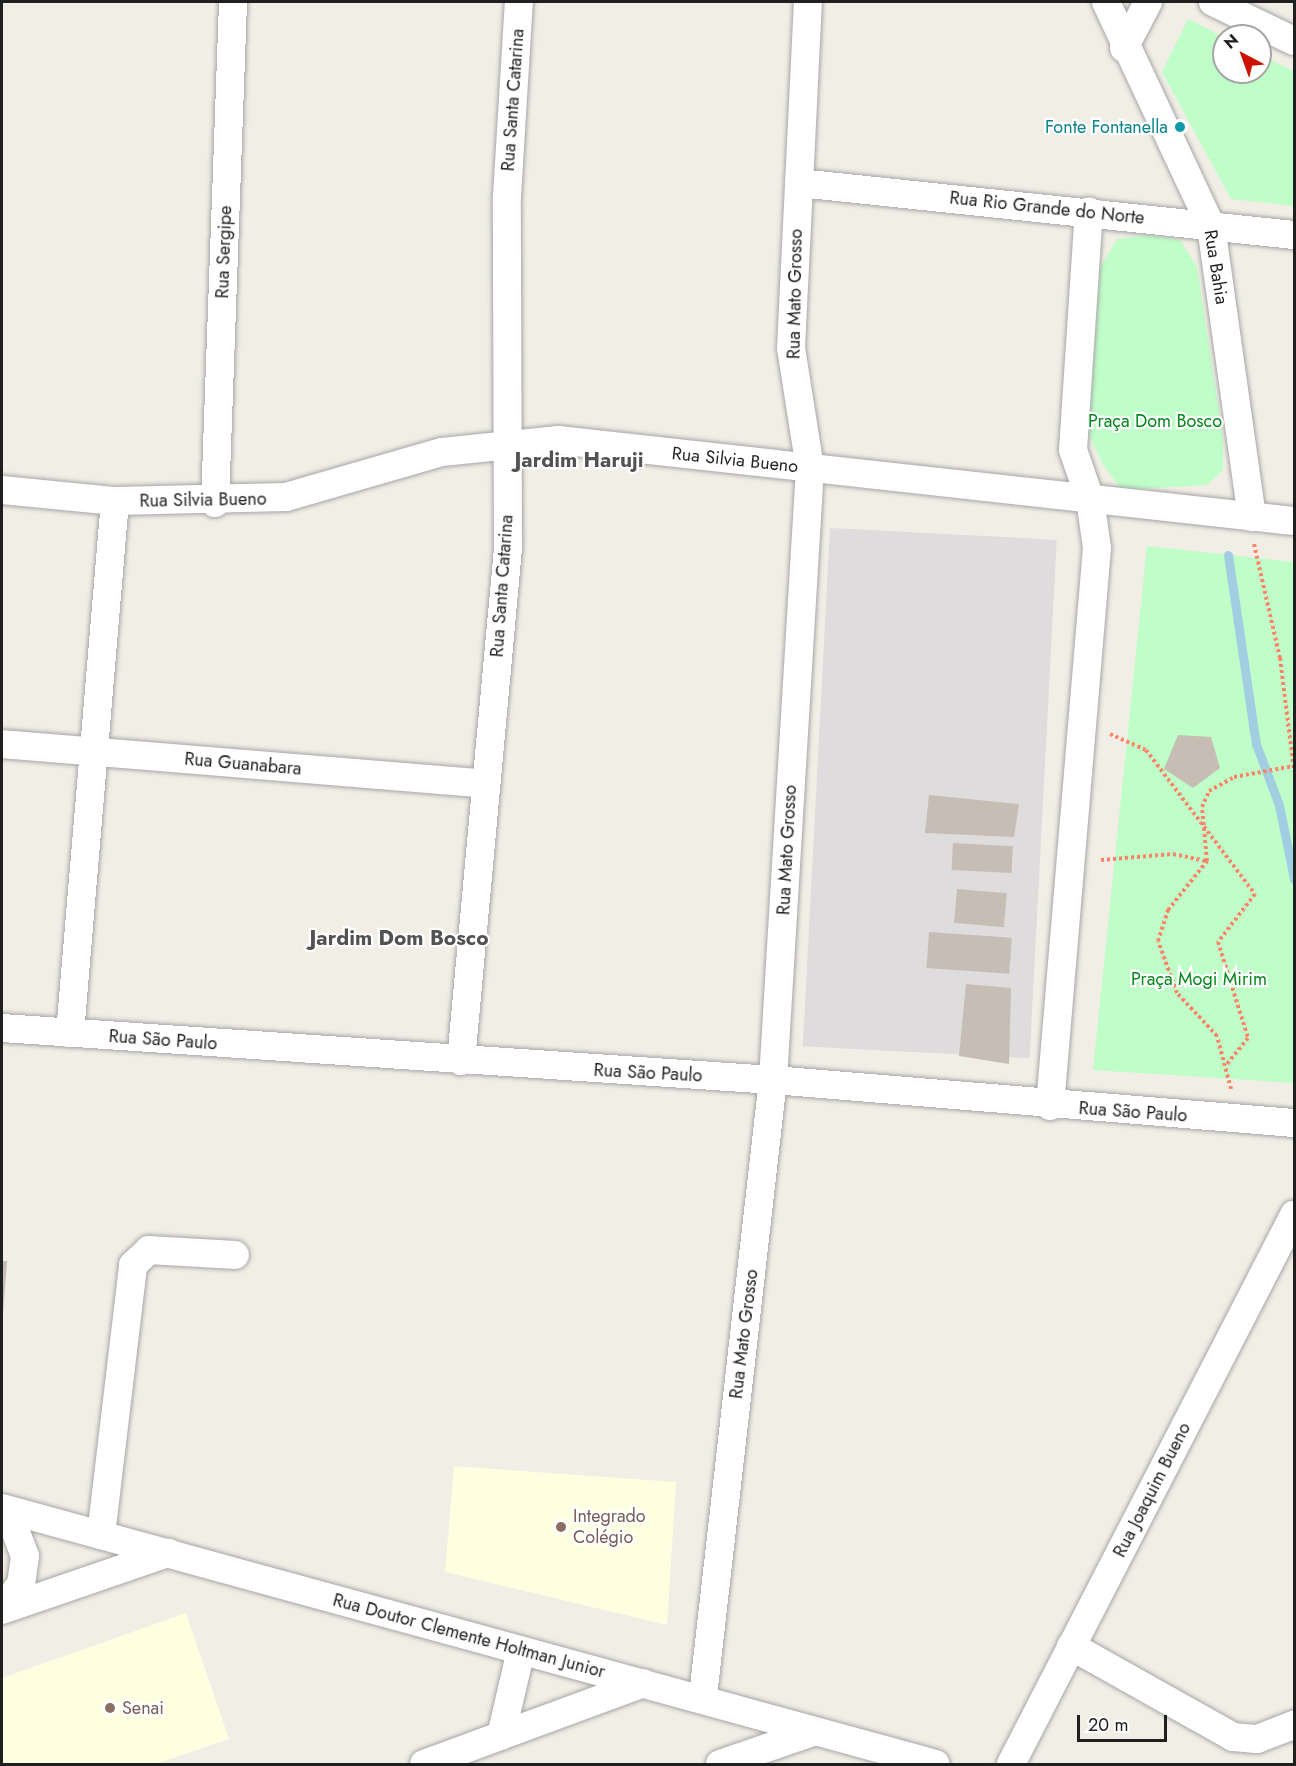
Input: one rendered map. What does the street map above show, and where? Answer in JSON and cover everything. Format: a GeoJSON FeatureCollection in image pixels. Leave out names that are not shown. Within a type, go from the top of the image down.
{"type":"FeatureCollection","features":[{"type":"Feature","properties":{"kind":"street","name":"Rua Sergipe"},"geometry":{"type":"LineString","coordinates":[[215,503],[233,2]]}},
{"type":"Feature","properties":{"kind":"street","name":"Rua Santa Catarina"},"geometry":{"type":"LineString","coordinates":[[461,1061],[484,784],[508,549],[507,196],[519,2]]}},
{"type":"Feature","properties":{"kind":"street","name":"Rua Mato Grosso"},"geometry":{"type":"LineString","coordinates":[[703,1696],[773,1080],[810,468],[791,348],[808,2]]}},
{"type":"Feature","properties":{"kind":"street","name":"Rua Bahia"},"geometry":{"type":"LineString","coordinates":[[1106,2],[1124,48],[1211,226],[1252,517]]}},
{"type":"Feature","properties":{"kind":"street"},"geometry":{"type":"LineString","coordinates":[[1124,48],[1148,2]]}},
{"type":"Feature","properties":{"kind":"street"},"geometry":{"type":"LineString","coordinates":[[1213,2],[1294,41]]}},
{"type":"Feature","properties":{"kind":"street","name":"Rua Rio Grande do Norte"},"geometry":{"type":"LineString","coordinates":[[799,183],[1294,235]]}},
{"type":"Feature","properties":{"kind":"street"},"geometry":{"type":"LineString","coordinates":[[1050,1106],[1097,548],[1090,499],[1073,450],[1089,212]]}},
{"type":"Feature","properties":{"kind":"street","name":"Rua Silvia Bueno"},"geometry":{"type":"LineString","coordinates":[[2,490],[115,501],[215,503],[286,497],[442,452],[558,440],[1294,521]]}},
{"type":"Feature","properties":{"kind":"street"},"geometry":{"type":"LineString","coordinates":[[70,1033],[97,752],[115,501]]}},
{"type":"Feature","properties":{"kind":"street","name":"Rua Guanabara"},"geometry":{"type":"LineString","coordinates":[[2,744],[484,784]]}},
{"type":"Feature","properties":{"kind":"street","name":"Rua São Paulo"},"geometry":{"type":"LineString","coordinates":[[2,1028],[461,1061],[773,1080],[1050,1106],[1294,1123]]}},
{"type":"Feature","properties":{"kind":"street","name":"Rua Joaquim Bueno"},"geometry":{"type":"LineString","coordinates":[[1011,1764],[1294,1215]]}},
{"type":"Feature","properties":{"kind":"street"},"geometry":{"type":"LineString","coordinates":[[101,1535],[133,1265],[149,1250],[235,1255]]}},
{"type":"Feature","properties":{"kind":"street","name":"Rua Doutor Clemente Holtman Junior"},"geometry":{"type":"LineString","coordinates":[[2,1508],[644,1683],[703,1696],[810,1733],[936,1764]]}},
{"type":"Feature","properties":{"kind":"street"},"geometry":{"type":"LineString","coordinates":[[2,1520],[15,1530],[25,1556],[21,1584],[2,1610]]}},
{"type":"Feature","properties":{"kind":"street"},"geometry":{"type":"LineString","coordinates":[[2,1610],[168,1553]]}},
{"type":"Feature","properties":{"kind":"street"},"geometry":{"type":"LineString","coordinates":[[1071,1646],[1246,1740],[1294,1725]]}},
{"type":"Feature","properties":{"kind":"street"},"geometry":{"type":"LineString","coordinates":[[501,1736],[521,1650]]}},
{"type":"Feature","properties":{"kind":"street"},"geometry":{"type":"LineString","coordinates":[[424,1764],[644,1683]]}},
{"type":"Feature","properties":{"kind":"street"},"geometry":{"type":"LineString","coordinates":[[720,1764],[810,1733]]}},
{"type":"Feature","properties":{"kind":"path"},"geometry":{"type":"LineString","coordinates":[[1239,1119],[1217,1036],[1177,993],[1158,940],[1168,910],[1207,861],[1202,807],[1209,791],[1234,777],[1294,768],[1280,658],[1257,573],[1252,517]]}},
{"type":"Feature","properties":{"kind":"path"},"geometry":{"type":"LineString","coordinates":[[1082,721],[1146,750],[1255,894],[1218,942],[1248,1038],[1226,1065]]}},
{"type":"Feature","properties":{"kind":"path"},"geometry":{"type":"LineString","coordinates":[[1070,865],[1173,854],[1207,861]]}},
{"type":"Feature","properties":{"kind":"shaded area"},"geometry":{"type":"Polygon","coordinates":[[[830,528],[1057,540],[1030,1058],[803,1046],[830,528]]]}},
{"type":"Feature","properties":{"kind":"shaded area","name":"Integrado Colégio"},"geometry":{"type":"Polygon","coordinates":[[[454,1466],[676,1482],[667,1625],[445,1572],[454,1466]]]}},
{"type":"Feature","properties":{"kind":"shaded area","name":"Senai"},"geometry":{"type":"Polygon","coordinates":[[[186,1613],[229,1739],[155,1764],[2,1764],[2,1678],[186,1613]]]}},
{"type":"Feature","properties":{"kind":"green space"},"geometry":{"type":"Polygon","coordinates":[[[1188,19],[1212,31],[1212,84],[1272,84],[1272,61],[1294,71],[1294,206],[1231,199],[1162,72],[1188,19]]]}},
{"type":"Feature","properties":{"kind":"green space","name":"Praça Dom Bosco"},"geometry":{"type":"Polygon","coordinates":[[[1148,235],[1180,240],[1197,267],[1223,439],[1223,470],[1207,485],[1122,490],[1103,465],[1088,433],[1100,268],[1117,239],[1148,235]]]}},
{"type":"Feature","properties":{"kind":"green space","name":"Praça Mogi Mirim"},"geometry":{"type":"Polygon","coordinates":[[[1147,546],[1294,562],[1294,1083],[1093,1070],[1147,546]]]}},
{"type":"Feature","properties":{"kind":"building"},"geometry":{"type":"Polygon","coordinates":[[[1178,735],[1211,737],[1220,768],[1193,788],[1164,769],[1178,735]]]}},
{"type":"Feature","properties":{"kind":"building"},"geometry":{"type":"Polygon","coordinates":[[[929,795],[1019,804],[1014,837],[925,833],[929,795]]]}},
{"type":"Feature","properties":{"kind":"building"},"geometry":{"type":"Polygon","coordinates":[[[953,843],[1013,846],[1012,873],[952,870],[953,843]]]}},
{"type":"Feature","properties":{"kind":"building"},"geometry":{"type":"Polygon","coordinates":[[[957,889],[1007,893],[1004,927],[954,923],[957,889]]]}},
{"type":"Feature","properties":{"kind":"building"},"geometry":{"type":"Polygon","coordinates":[[[929,932],[1012,938],[1009,974],[926,968],[929,932]]]}},
{"type":"Feature","properties":{"kind":"building"},"geometry":{"type":"Polygon","coordinates":[[[966,984],[1011,988],[1009,1064],[959,1056],[966,984]]]}},
{"type":"Feature","properties":{"kind":"building"},"geometry":{"type":"Polygon","coordinates":[[[2,1261],[7,1261],[3,1314],[2,1314],[2,1261]]]}},
{"type":"Feature","properties":{"kind":"waterway"},"geometry":{"type":"LineString","coordinates":[[1228,555],[1256,744],[1279,805],[1294,879]]}},
{"type":"Feature","properties":{"kind":"place","name":"Fonte Fontanella"},"geometry":{"type":"Point","coordinates":[1180,127]}},
{"type":"Feature","properties":{"kind":"place","name":"Integrado Colégio"},"geometry":{"type":"Point","coordinates":[561,1527]}},
{"type":"Feature","properties":{"kind":"place","name":"Senai"},"geometry":{"type":"Point","coordinates":[110,1708]}},
{"type":"Feature","properties":{"kind":"district","name":"Jardim Haruji"},"geometry":{"type":"Point","coordinates":[579,460]}},
{"type":"Feature","properties":{"kind":"district","name":"Jardim Dom Bosco"},"geometry":{"type":"Point","coordinates":[399,938]}}]}
